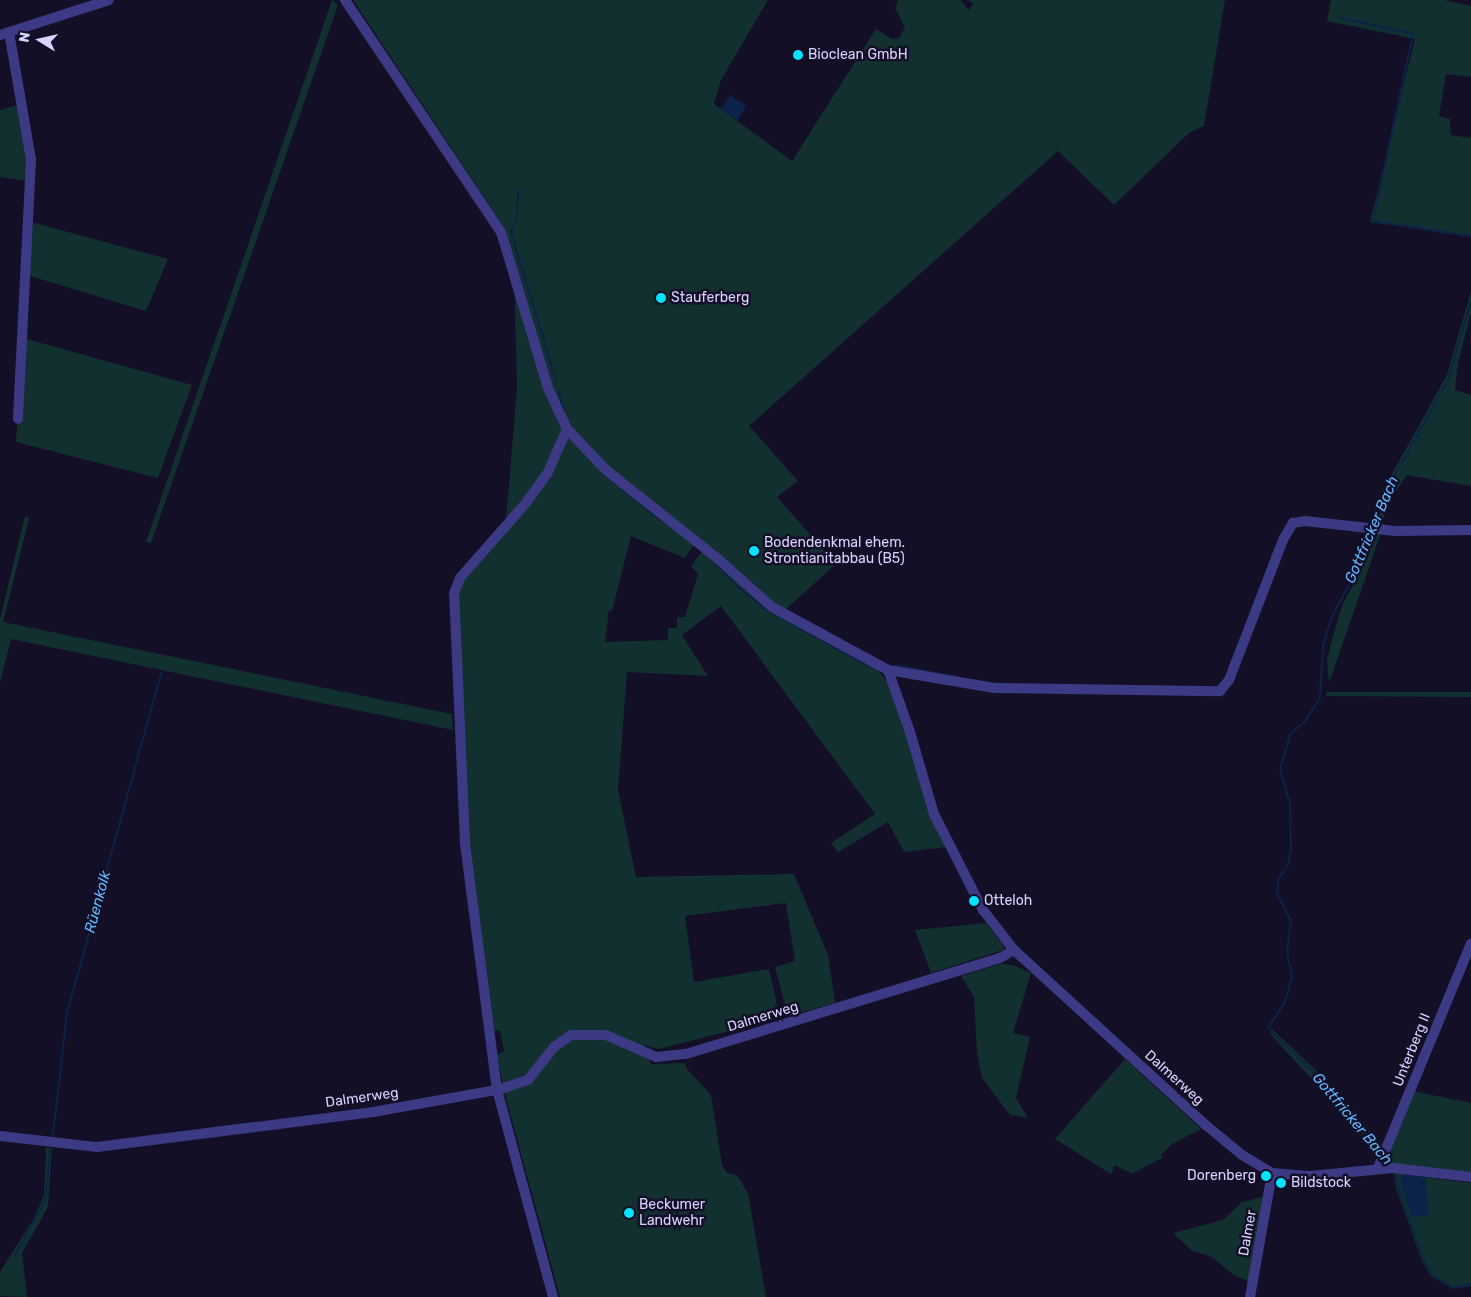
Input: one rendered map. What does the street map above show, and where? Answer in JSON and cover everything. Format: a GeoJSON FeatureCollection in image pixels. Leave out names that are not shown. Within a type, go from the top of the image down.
{"type":"FeatureCollection","features":[{"type":"Feature","properties":{"kind":"street"},"geometry":{"type":"LineString","coordinates":[[18,419],[31,160],[5,34],[109,0]]}},
{"type":"Feature","properties":{"kind":"street"},"geometry":{"type":"LineString","coordinates":[[346,0],[500,232],[548,388],[567,429],[606,470],[717,558],[772,607],[888,670],[994,688],[1220,691],[1229,680],[1283,540],[1293,523],[1305,521],[1395,531],[1471,530]]}},
{"type":"Feature","properties":{"kind":"street"},"geometry":{"type":"LineString","coordinates":[[553,1297],[497,1090],[465,842],[454,593],[460,578],[525,504],[548,472],[567,429]]}},
{"type":"Feature","properties":{"kind":"street"},"geometry":{"type":"LineString","coordinates":[[888,670],[910,732],[934,814],[977,900],[1014,950]]}},
{"type":"Feature","properties":{"kind":"street","name":"Unterberg II"},"geometry":{"type":"LineString","coordinates":[[1378,1168],[1471,943]]}},
{"type":"Feature","properties":{"kind":"street","name":"Dalmerweg"},"geometry":{"type":"LineString","coordinates":[[0,1136],[97,1147],[373,1112],[497,1090],[528,1080],[554,1047],[572,1035],[606,1035],[656,1057],[686,1054],[1000,958],[1014,950],[1207,1126],[1242,1155],[1272,1173],[1310,1176],[1378,1168],[1471,1177]]}},
{"type":"Feature","properties":{"kind":"street","name":"Dalmer"},"geometry":{"type":"LineString","coordinates":[[1250,1297],[1272,1173]]}},
{"type":"Feature","properties":{"kind":"green space"},"geometry":{"type":"Polygon","coordinates":[[[332,0],[338,5],[151,543],[146,542],[332,0]]]}},
{"type":"Feature","properties":{"kind":"green space"},"geometry":{"type":"Polygon","coordinates":[[[353,0],[768,0],[721,80],[714,104],[792,161],[876,29],[892,39],[899,38],[905,27],[895,8],[898,0],[960,0],[969,10],[973,4],[968,0],[1225,0],[1204,126],[1189,133],[1114,205],[1058,151],[749,426],[798,481],[777,497],[836,564],[785,610],[747,582],[716,550],[653,506],[646,510],[694,544],[685,558],[631,536],[612,611],[609,610],[605,642],[668,640],[668,628],[677,628],[677,617],[685,617],[698,574],[691,566],[703,550],[753,596],[879,671],[888,683],[947,847],[904,852],[888,822],[838,852],[831,843],[875,814],[721,606],[682,635],[708,676],[627,672],[618,790],[636,877],[794,874],[828,955],[835,1003],[788,1016],[775,967],[795,961],[786,903],[685,916],[694,982],[769,969],[780,1018],[659,1049],[644,1045],[651,1064],[685,1063],[687,1069],[711,1095],[722,1165],[727,1173],[737,1175],[748,1193],[766,1297],[560,1297],[504,1091],[497,1054],[504,1052],[500,1030],[492,1031],[467,842],[457,593],[463,578],[505,533],[517,388],[514,269],[506,230],[353,0]]]}},
{"type":"Feature","properties":{"kind":"green space"},"geometry":{"type":"Polygon","coordinates":[[[1331,0],[1444,0],[1471,6],[1471,77],[1446,74],[1439,116],[1450,119],[1451,135],[1471,138],[1471,237],[1370,222],[1415,39],[1327,21],[1331,0]]]}},
{"type":"Feature","properties":{"kind":"green space"},"geometry":{"type":"Polygon","coordinates":[[[21,104],[28,181],[0,177],[0,110],[21,104]]]}},
{"type":"Feature","properties":{"kind":"green space"},"geometry":{"type":"Polygon","coordinates":[[[31,222],[168,259],[146,311],[27,275],[31,222]]]}},
{"type":"Feature","properties":{"kind":"green space"},"geometry":{"type":"Polygon","coordinates":[[[1471,291],[1471,312],[1458,363],[1455,390],[1471,395],[1471,486],[1407,475],[1387,504],[1382,526],[1369,526],[1382,492],[1447,375],[1471,291]]]}},
{"type":"Feature","properties":{"kind":"green space"},"geometry":{"type":"Polygon","coordinates":[[[23,338],[192,385],[158,478],[16,442],[23,338]]]}},
{"type":"Feature","properties":{"kind":"green space"},"geometry":{"type":"Polygon","coordinates":[[[25,516],[29,518],[3,622],[452,714],[453,730],[11,639],[0,683],[0,619],[25,516]]]}},
{"type":"Feature","properties":{"kind":"green space"},"geometry":{"type":"Polygon","coordinates":[[[1374,533],[1381,533],[1329,683],[1327,660],[1334,632],[1343,603],[1361,571],[1374,533]]]}},
{"type":"Feature","properties":{"kind":"green space"},"geometry":{"type":"Polygon","coordinates":[[[1326,692],[1471,692],[1471,697],[1326,696],[1326,692]]]}},
{"type":"Feature","properties":{"kind":"green space"},"geometry":{"type":"Polygon","coordinates":[[[986,923],[1004,946],[1003,950],[931,973],[915,930],[986,923]]]}},
{"type":"Feature","properties":{"kind":"green space"},"geometry":{"type":"Polygon","coordinates":[[[1001,964],[1013,965],[1031,973],[1013,1033],[1030,1037],[1016,1098],[1028,1118],[1010,1115],[982,1078],[977,1052],[974,997],[961,976],[1001,964]]]}},
{"type":"Feature","properties":{"kind":"green space"},"geometry":{"type":"Polygon","coordinates":[[[1271,1028],[1325,1079],[1383,1146],[1382,1155],[1271,1035],[1271,1028]]]}},
{"type":"Feature","properties":{"kind":"green space"},"geometry":{"type":"Polygon","coordinates":[[[1125,1059],[1201,1129],[1172,1144],[1161,1155],[1162,1158],[1132,1174],[1115,1165],[1111,1174],[1055,1139],[1125,1059]]]}},
{"type":"Feature","properties":{"kind":"green space"},"geometry":{"type":"Polygon","coordinates":[[[1412,1091],[1471,1103],[1471,1173],[1387,1164],[1385,1161],[1412,1091]]]}},
{"type":"Feature","properties":{"kind":"green space"},"geometry":{"type":"Polygon","coordinates":[[[46,1148],[52,1148],[48,1207],[22,1253],[27,1297],[0,1296],[0,1272],[33,1220],[44,1196],[46,1148]]]}},
{"type":"Feature","properties":{"kind":"green space"},"geometry":{"type":"Polygon","coordinates":[[[1394,1173],[1471,1183],[1471,1286],[1453,1289],[1431,1276],[1422,1261],[1396,1188],[1394,1173]],[[1401,1186],[1412,1216],[1429,1214],[1401,1186]]]}},
{"type":"Feature","properties":{"kind":"green space"},"geometry":{"type":"Polygon","coordinates":[[[1266,1196],[1249,1282],[1234,1275],[1212,1257],[1191,1250],[1173,1233],[1223,1220],[1242,1202],[1266,1196]]]}},
{"type":"Feature","properties":{"kind":"water"},"geometry":{"type":"Polygon","coordinates":[[[730,95],[747,106],[738,120],[721,109],[730,95]]]}},
{"type":"Feature","properties":{"kind":"water"},"geometry":{"type":"Polygon","coordinates":[[[1401,1174],[1425,1176],[1429,1214],[1412,1217],[1401,1186],[1401,1174]]]}},
{"type":"Feature","properties":{"kind":"waterway"},"geometry":{"type":"LineString","coordinates":[[1341,18],[1413,34],[1373,221],[1471,236]]}},
{"type":"Feature","properties":{"kind":"waterway"},"geometry":{"type":"LineString","coordinates":[[518,189],[517,215],[511,232],[556,380]]}},
{"type":"Feature","properties":{"kind":"waterway","name":"Gottfricker Bach"},"geometry":{"type":"LineString","coordinates":[[1374,524],[1387,490],[1448,380],[1471,301]]}},
{"type":"Feature","properties":{"kind":"waterway"},"geometry":{"type":"LineString","coordinates":[[558,390],[564,412]]}},
{"type":"Feature","properties":{"kind":"waterway"},"geometry":{"type":"LineString","coordinates":[[602,473],[655,515]]}},
{"type":"Feature","properties":{"kind":"waterway","name":"Gottfricker Bach"},"geometry":{"type":"LineString","coordinates":[[1372,531],[1357,571],[1332,616],[1323,646],[1320,697],[1307,719],[1290,735],[1280,769],[1290,803],[1291,848],[1288,865],[1278,880],[1277,893],[1291,920],[1287,951],[1292,977],[1285,1002],[1268,1028],[1327,1085],[1381,1150]]}},
{"type":"Feature","properties":{"kind":"waterway"},"geometry":{"type":"LineString","coordinates":[[715,563],[732,582],[769,611],[870,667]]}},
{"type":"Feature","properties":{"kind":"waterway"},"geometry":{"type":"LineString","coordinates":[[895,665],[957,677]]}},
{"type":"Feature","properties":{"kind":"waterway","name":"Rüenkolk"},"geometry":{"type":"LineString","coordinates":[[53,1135],[67,1013],[161,673]]}},
{"type":"Feature","properties":{"kind":"waterway","name":"Rüenkolk"},"geometry":{"type":"LineString","coordinates":[[15,1256],[46,1199],[50,1148]]}},
{"type":"Feature","properties":{"kind":"waterway","name":"Gottfricker Bach"},"geometry":{"type":"LineString","coordinates":[[1396,1173],[1398,1188],[1424,1261],[1433,1276],[1453,1288],[1471,1284]]}},
{"type":"Feature","properties":{"kind":"place","name":"Bioclean GmbH"},"geometry":{"type":"Point","coordinates":[798,55]}},
{"type":"Feature","properties":{"kind":"place","name":"Stauferberg"},"geometry":{"type":"Point","coordinates":[661,298]}},
{"type":"Feature","properties":{"kind":"place","name":"Bodendenkmal ehem. Strontianitabbau (B5)"},"geometry":{"type":"Point","coordinates":[754,551]}},
{"type":"Feature","properties":{"kind":"place","name":"Otteloh"},"geometry":{"type":"Point","coordinates":[974,901]}},
{"type":"Feature","properties":{"kind":"place","name":"Dorenberg"},"geometry":{"type":"Point","coordinates":[1266,1176]}},
{"type":"Feature","properties":{"kind":"place","name":"Bildstock"},"geometry":{"type":"Point","coordinates":[1281,1183]}},
{"type":"Feature","properties":{"kind":"place","name":"Beckumer Landwehr"},"geometry":{"type":"Point","coordinates":[629,1213]}}]}
